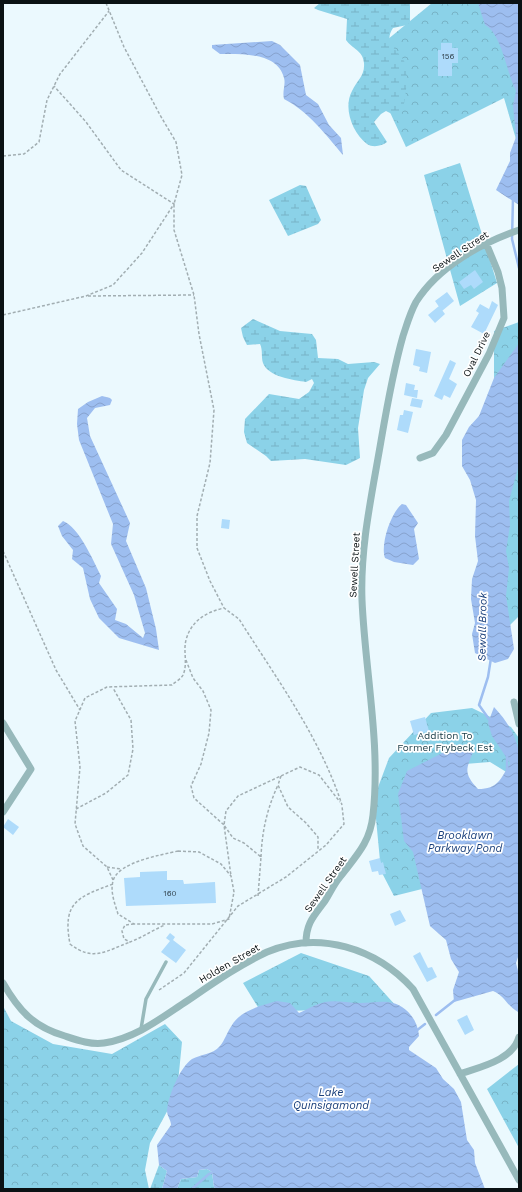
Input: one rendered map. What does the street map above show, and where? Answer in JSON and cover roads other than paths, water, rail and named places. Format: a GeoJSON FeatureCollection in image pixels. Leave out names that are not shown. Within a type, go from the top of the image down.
{"type":"FeatureCollection","features":[{"type":"Feature","properties":{"kind":"street","name":"Sewell Street"},"geometry":{"type":"LineString","coordinates":[[306,943],[306,931],[313,917],[339,878],[366,844],[371,831],[373,815],[374,742],[364,642],[362,566],[367,522],[391,381],[398,354],[409,317],[416,303],[426,289],[446,270],[486,243],[517,231]]}},
{"type":"Feature","properties":{"kind":"street","name":"Oval Drive"},"geometry":{"type":"LineString","coordinates":[[420,458],[433,453],[446,435],[489,354],[504,318],[502,288],[498,272],[486,243]]}},
{"type":"Feature","properties":{"kind":"street"},"geometry":{"type":"LineString","coordinates":[[514,702],[519,724]]}},
{"type":"Feature","properties":{"kind":"street"},"geometry":{"type":"LineString","coordinates":[[3,723],[31,769],[3,812]]}},
{"type":"Feature","properties":{"kind":"street","name":"Holden Street"},"geometry":{"type":"LineString","coordinates":[[3,983],[20,1010],[39,1025],[51,1032],[78,1040],[102,1043],[129,1036],[141,1030],[199,992],[268,952],[306,943],[332,943],[362,952],[372,956],[405,980],[413,989],[519,1180]]}},
{"type":"Feature","properties":{"kind":"street"},"geometry":{"type":"LineString","coordinates":[[460,1074],[505,1056],[516,1045],[519,1037]]}},
{"type":"Feature","properties":{"kind":"lane"},"geometry":{"type":"LineString","coordinates":[[141,1030],[146,998],[166,962]]}},
{"type":"Feature","properties":{"kind":"water"},"geometry":{"type":"Polygon","coordinates":[[[478,3],[519,3],[519,205],[496,190],[510,161],[510,153],[516,137],[513,105],[516,91],[500,45],[491,30],[485,25],[478,3]]]}},
{"type":"Feature","properties":{"kind":"water"},"geometry":{"type":"Polygon","coordinates":[[[272,41],[280,45],[300,65],[306,95],[318,104],[329,125],[341,138],[343,155],[309,117],[293,104],[284,99],[284,78],[274,63],[257,56],[220,54],[212,48],[212,45],[272,41]]]}},
{"type":"Feature","properties":{"kind":"water"},"geometry":{"type":"Polygon","coordinates":[[[519,343],[519,464],[509,501],[510,525],[506,551],[509,568],[506,596],[514,649],[508,659],[495,663],[475,653],[472,634],[475,623],[471,599],[472,579],[478,561],[475,536],[476,500],[470,480],[462,466],[462,440],[469,427],[479,416],[494,378],[519,343]]]}},
{"type":"Feature","properties":{"kind":"water"},"geometry":{"type":"Polygon","coordinates":[[[102,396],[112,400],[110,405],[95,408],[87,418],[90,436],[130,523],[126,541],[146,588],[156,629],[159,650],[119,638],[99,618],[90,599],[83,568],[72,559],[73,550],[62,536],[58,526],[63,521],[69,524],[75,530],[90,553],[101,576],[99,583],[117,609],[115,620],[126,624],[143,638],[145,633],[134,595],[111,544],[113,524],[79,440],[77,424],[78,409],[88,402],[102,396]]]}},
{"type":"Feature","properties":{"kind":"water"},"geometry":{"type":"Polygon","coordinates":[[[402,504],[406,505],[418,523],[414,529],[419,559],[413,565],[394,562],[385,558],[385,537],[390,521],[402,504]]]}},
{"type":"Feature","properties":{"kind":"water","name":"Brooklawn Parkway Pond"},"geometry":{"type":"Polygon","coordinates":[[[494,707],[510,728],[516,740],[519,753],[519,954],[516,963],[519,975],[518,1012],[500,995],[493,991],[454,1002],[453,990],[459,972],[451,959],[446,940],[430,926],[413,852],[404,841],[398,794],[407,771],[456,746],[466,745],[474,750],[467,771],[473,784],[478,789],[485,789],[495,785],[504,774],[510,763],[492,736],[488,723],[494,707]]]}},
{"type":"Feature","properties":{"kind":"water","name":"Lake Quinsigamond"},"geometry":{"type":"Polygon","coordinates":[[[277,1001],[290,1003],[299,1013],[315,1005],[333,1001],[359,1003],[388,1002],[400,1006],[410,1013],[416,1024],[419,1036],[409,1047],[409,1050],[436,1068],[443,1079],[454,1089],[461,1102],[467,1140],[474,1150],[475,1163],[485,1189],[216,1189],[214,1187],[212,1172],[207,1169],[199,1170],[197,1177],[181,1179],[177,1189],[162,1189],[167,1171],[159,1165],[157,1145],[171,1125],[167,1113],[168,1105],[175,1082],[183,1068],[195,1057],[210,1053],[217,1049],[232,1025],[240,1016],[252,1009],[277,1001]]]}},
{"type":"Feature","properties":{"kind":"waterway","name":"Sewall Brook"},"geometry":{"type":"LineString","coordinates":[[513,198],[512,239],[519,268]]}},
{"type":"Feature","properties":{"kind":"waterway","name":"Sewall Brook"},"geometry":{"type":"LineString","coordinates":[[491,658],[488,677],[479,705],[491,722]]}},
{"type":"Feature","properties":{"kind":"waterway","name":"Sewall Brook"},"geometry":{"type":"LineString","coordinates":[[507,756],[507,771]]}},
{"type":"Feature","properties":{"kind":"waterway","name":"Sewall Brook"},"geometry":{"type":"LineString","coordinates":[[436,1015],[455,1000]]}},
{"type":"Feature","properties":{"kind":"waterway","name":"Sewall Brook"},"geometry":{"type":"LineString","coordinates":[[416,1031],[425,1024]]}},
{"type":"Feature","properties":{"kind":"waterway"},"geometry":{"type":"LineString","coordinates":[[192,1189],[213,1172]]}},
{"type":"Feature","properties":{"kind":"park label","name":"Addition To Former Frybeck Est"},"geometry":{"type":"Point","coordinates":[445,740]}}]}
